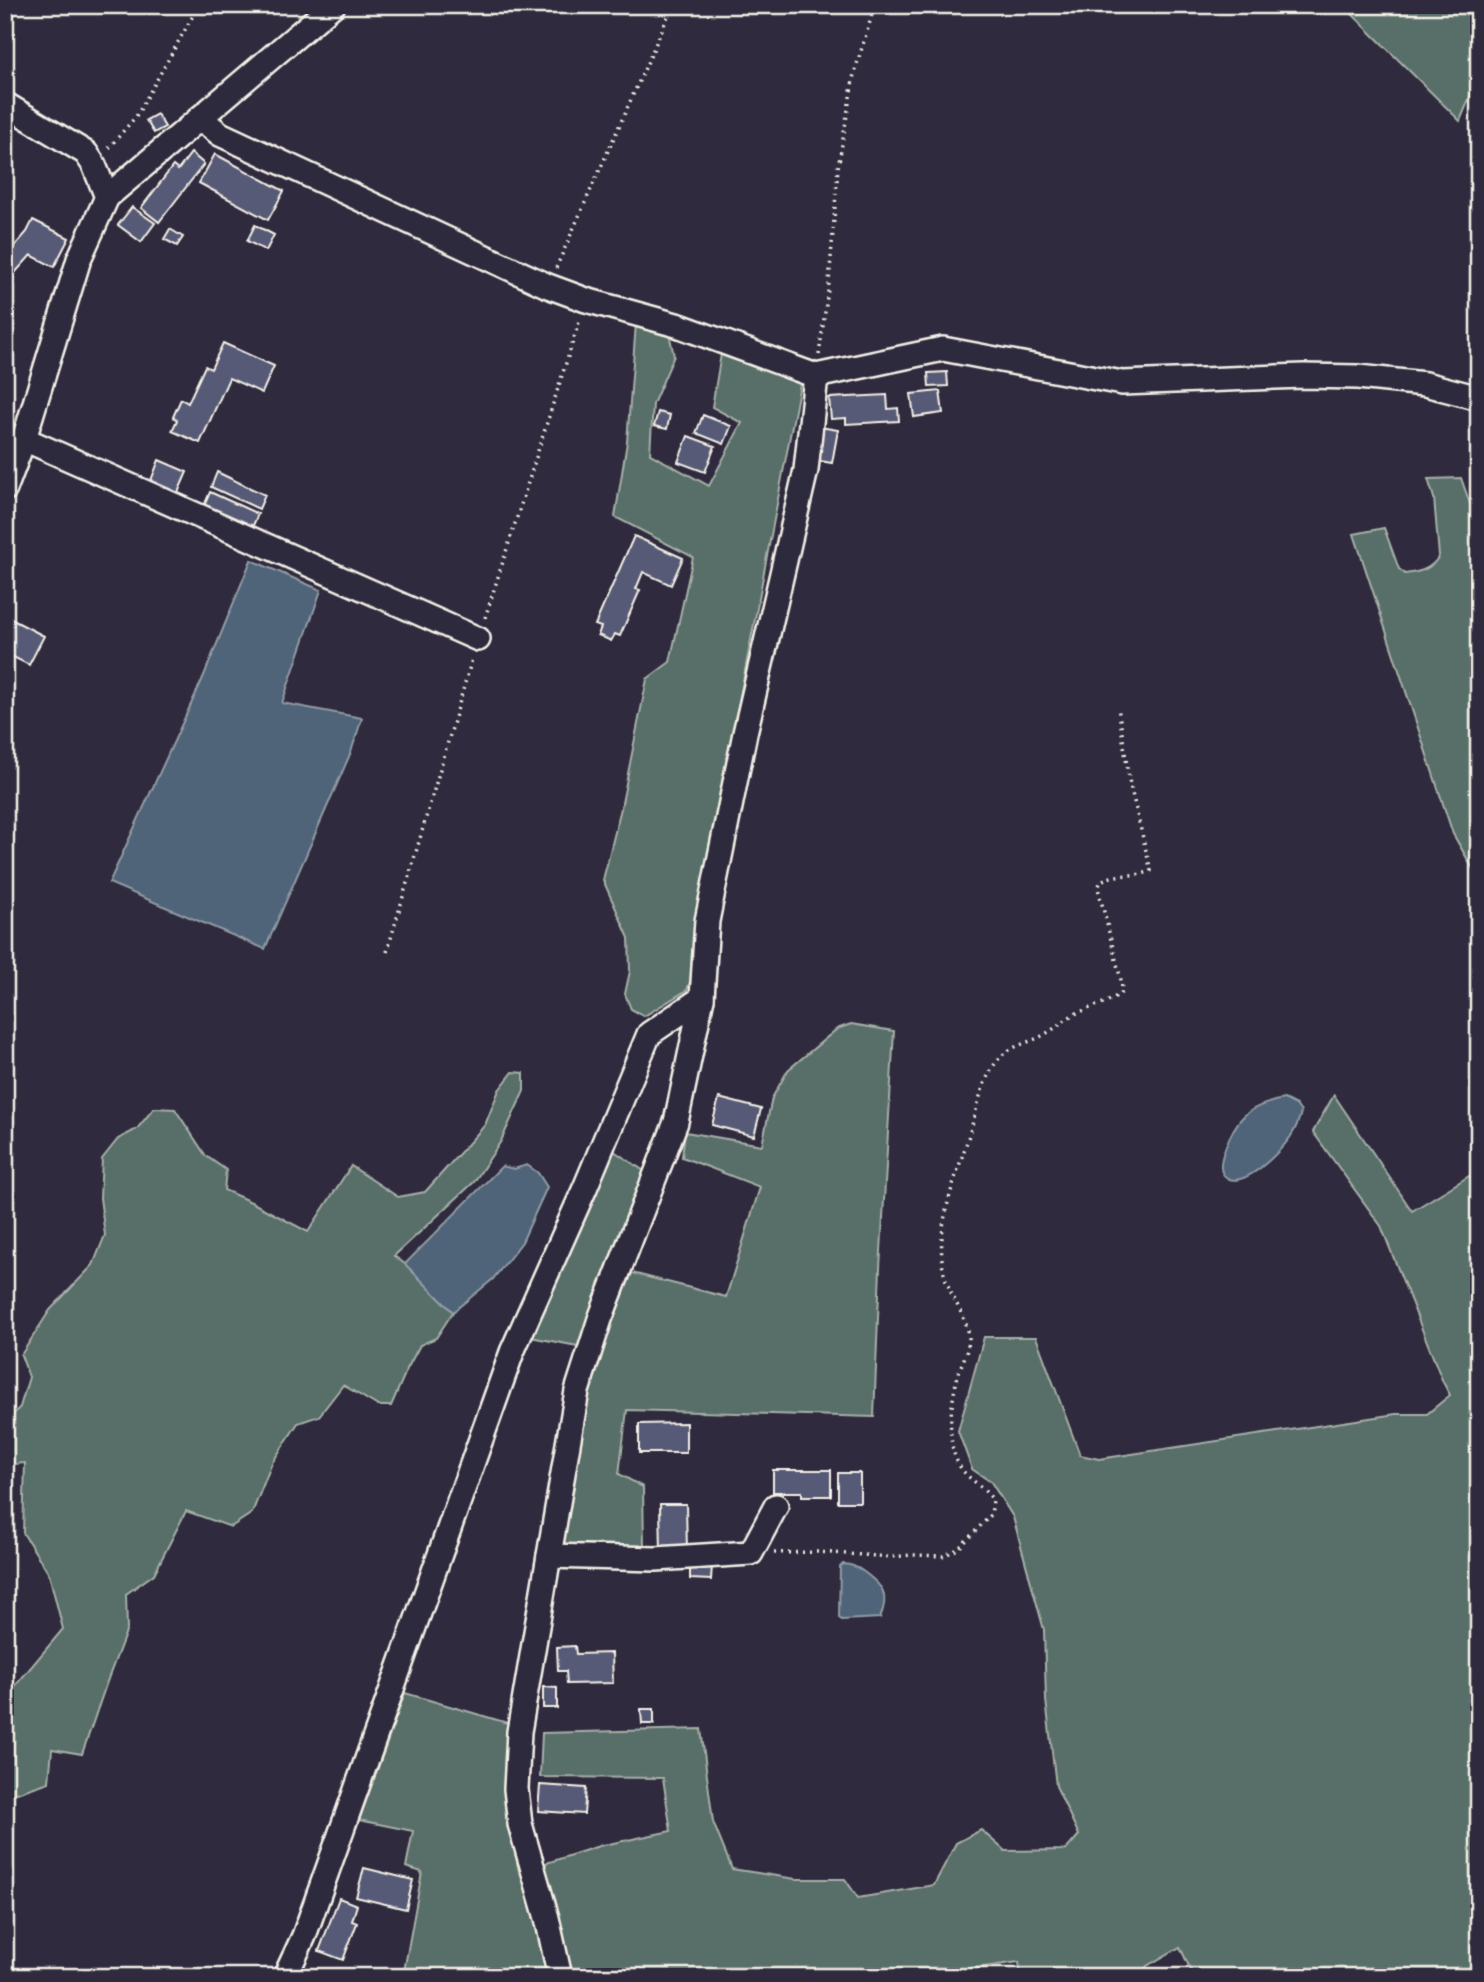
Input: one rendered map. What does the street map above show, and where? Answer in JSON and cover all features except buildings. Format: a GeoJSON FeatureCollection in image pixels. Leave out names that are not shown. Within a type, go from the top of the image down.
{"type":"FeatureCollection","features":[{"type":"Feature","properties":{"kind":"street"},"geometry":{"type":"LineString","coordinates":[[5,489],[24,439],[79,259],[107,197],[333,5]]}},
{"type":"Feature","properties":{"kind":"street"},"geometry":{"type":"LineString","coordinates":[[5,104],[86,153],[107,197]]}},
{"type":"Feature","properties":{"kind":"street"},"geometry":{"type":"LineString","coordinates":[[200,118],[220,134],[548,286],[586,300],[680,326],[816,376],[943,349],[1122,383],[1303,376],[1358,377],[1424,384],[1479,398]]}},
{"type":"Feature","properties":{"kind":"street"},"geometry":{"type":"LineString","coordinates":[[560,1977],[547,1918],[520,1824],[516,1789],[519,1732],[577,1391],[600,1319],[676,1122],[702,998],[707,921],[745,733],[806,470],[816,376]]}},
{"type":"Feature","properties":{"kind":"street"},"geometry":{"type":"LineString","coordinates":[[24,439],[478,639]]}},
{"type":"Feature","properties":{"kind":"street"},"geometry":{"type":"LineString","coordinates":[[285,1977],[309,1924],[512,1352],[585,1188],[649,1034],[702,998]]}},
{"type":"Feature","properties":{"kind":"street"},"geometry":{"type":"LineString","coordinates":[[549,1556],[656,1559],[751,1553],[776,1506]]}},
{"type":"Feature","properties":{"kind":"path"},"geometry":{"type":"LineString","coordinates":[[94,165],[137,115],[199,5]]}},
{"type":"Feature","properties":{"kind":"path"},"geometry":{"type":"LineString","coordinates":[[548,286],[673,5]]}},
{"type":"Feature","properties":{"kind":"path"},"geometry":{"type":"LineString","coordinates":[[816,376],[829,283],[838,168],[854,74],[875,5]]}},
{"type":"Feature","properties":{"kind":"path"},"geometry":{"type":"LineString","coordinates":[[751,1553],[943,1556],[958,1549],[991,1515],[993,1500],[964,1471],[956,1459],[952,1445],[955,1387],[969,1339],[967,1327],[952,1298],[944,1272],[944,1222],[950,1189],[963,1156],[984,1084],[997,1061],[1010,1048],[1047,1033],[1076,1014],[1121,993],[1122,984],[1098,888],[1101,881],[1108,877],[1150,871],[1130,785],[1118,707]]}},
{"type":"Feature","properties":{"kind":"green space"},"geometry":{"type":"Polygon","coordinates":[[[1343,5],[1479,5],[1479,75],[1460,121],[1343,5]]]}},
{"type":"Feature","properties":{"kind":"green space"},"geometry":{"type":"Polygon","coordinates":[[[636,323],[669,333],[674,356],[653,404],[650,454],[709,486],[742,423],[712,407],[721,354],[800,384],[707,869],[695,968],[687,990],[644,1016],[631,1009],[625,994],[630,971],[629,938],[603,880],[621,808],[647,679],[670,662],[693,557],[615,517],[627,442],[636,323]]]}},
{"type":"Feature","properties":{"kind":"green space"},"geometry":{"type":"Polygon","coordinates":[[[1461,478],[1479,529],[1479,879],[1453,834],[1354,534],[1384,528],[1399,569],[1405,574],[1428,567],[1439,556],[1434,498],[1428,479],[1461,478]]]}},
{"type":"Feature","properties":{"kind":"green space"},"geometry":{"type":"Polygon","coordinates":[[[851,1024],[894,1031],[874,1417],[627,1410],[619,1474],[643,1487],[644,1546],[563,1547],[585,1390],[632,1273],[726,1297],[760,1187],[682,1157],[685,1132],[762,1145],[772,1098],[788,1070],[837,1029],[851,1024]]]}},
{"type":"Feature","properties":{"kind":"green space"},"geometry":{"type":"Polygon","coordinates":[[[513,1072],[524,1073],[524,1091],[501,1141],[474,1182],[394,1256],[453,1312],[436,1338],[420,1345],[391,1406],[378,1406],[343,1385],[319,1416],[298,1423],[272,1463],[252,1513],[231,1527],[186,1511],[154,1574],[126,1594],[127,1629],[82,1754],[52,1749],[49,1782],[5,1797],[5,1698],[63,1629],[49,1574],[23,1533],[25,1463],[5,1465],[5,1424],[20,1407],[29,1377],[21,1355],[50,1310],[93,1265],[105,1235],[100,1198],[102,1159],[118,1139],[137,1129],[154,1108],[175,1109],[206,1156],[226,1170],[224,1190],[308,1232],[351,1166],[398,1197],[425,1192],[485,1125],[499,1090],[513,1072]]]}},
{"type":"Feature","properties":{"kind":"green space"},"geometry":{"type":"Polygon","coordinates":[[[1334,1095],[1412,1211],[1479,1170],[1479,1977],[1194,1977],[1180,1947],[1147,1966],[1140,1977],[1021,1977],[1019,1962],[957,1971],[956,1977],[570,1977],[569,1974],[526,1977],[403,1977],[422,1872],[406,1867],[413,1831],[359,1820],[405,1693],[511,1724],[508,1819],[519,1872],[599,1846],[671,1831],[663,1778],[540,1777],[542,1733],[701,1729],[713,1822],[732,1869],[796,1879],[845,1879],[858,1898],[934,1885],[956,1843],[981,1830],[1005,1851],[1066,1850],[1079,1835],[1056,1786],[1046,1700],[1044,1630],[1013,1517],[991,1482],[972,1469],[958,1431],[984,1337],[1036,1337],[1080,1455],[1099,1459],[1396,1414],[1427,1414],[1450,1395],[1381,1226],[1313,1132],[1334,1095]]]}},
{"type":"Feature","properties":{"kind":"green space"},"geometry":{"type":"Polygon","coordinates":[[[608,1147],[647,1173],[583,1347],[530,1337],[608,1147]]]}},
{"type":"Feature","properties":{"kind":"water"},"geometry":{"type":"Polygon","coordinates":[[[251,560],[321,590],[282,703],[362,718],[351,752],[265,949],[109,883],[203,678],[251,560]]]}},
{"type":"Feature","properties":{"kind":"water"},"geometry":{"type":"Polygon","coordinates":[[[1284,1099],[1296,1105],[1301,1112],[1286,1143],[1270,1160],[1249,1175],[1230,1179],[1223,1174],[1223,1154],[1241,1119],[1261,1106],[1284,1099]]]}},
{"type":"Feature","properties":{"kind":"water"},"geometry":{"type":"Polygon","coordinates":[[[527,1165],[538,1173],[547,1187],[522,1242],[493,1279],[453,1312],[405,1264],[502,1166],[514,1169],[527,1165]]]}},
{"type":"Feature","properties":{"kind":"water"},"geometry":{"type":"Polygon","coordinates":[[[843,1564],[859,1569],[880,1586],[884,1603],[880,1618],[839,1618],[840,1567],[843,1564]]]}}]}
